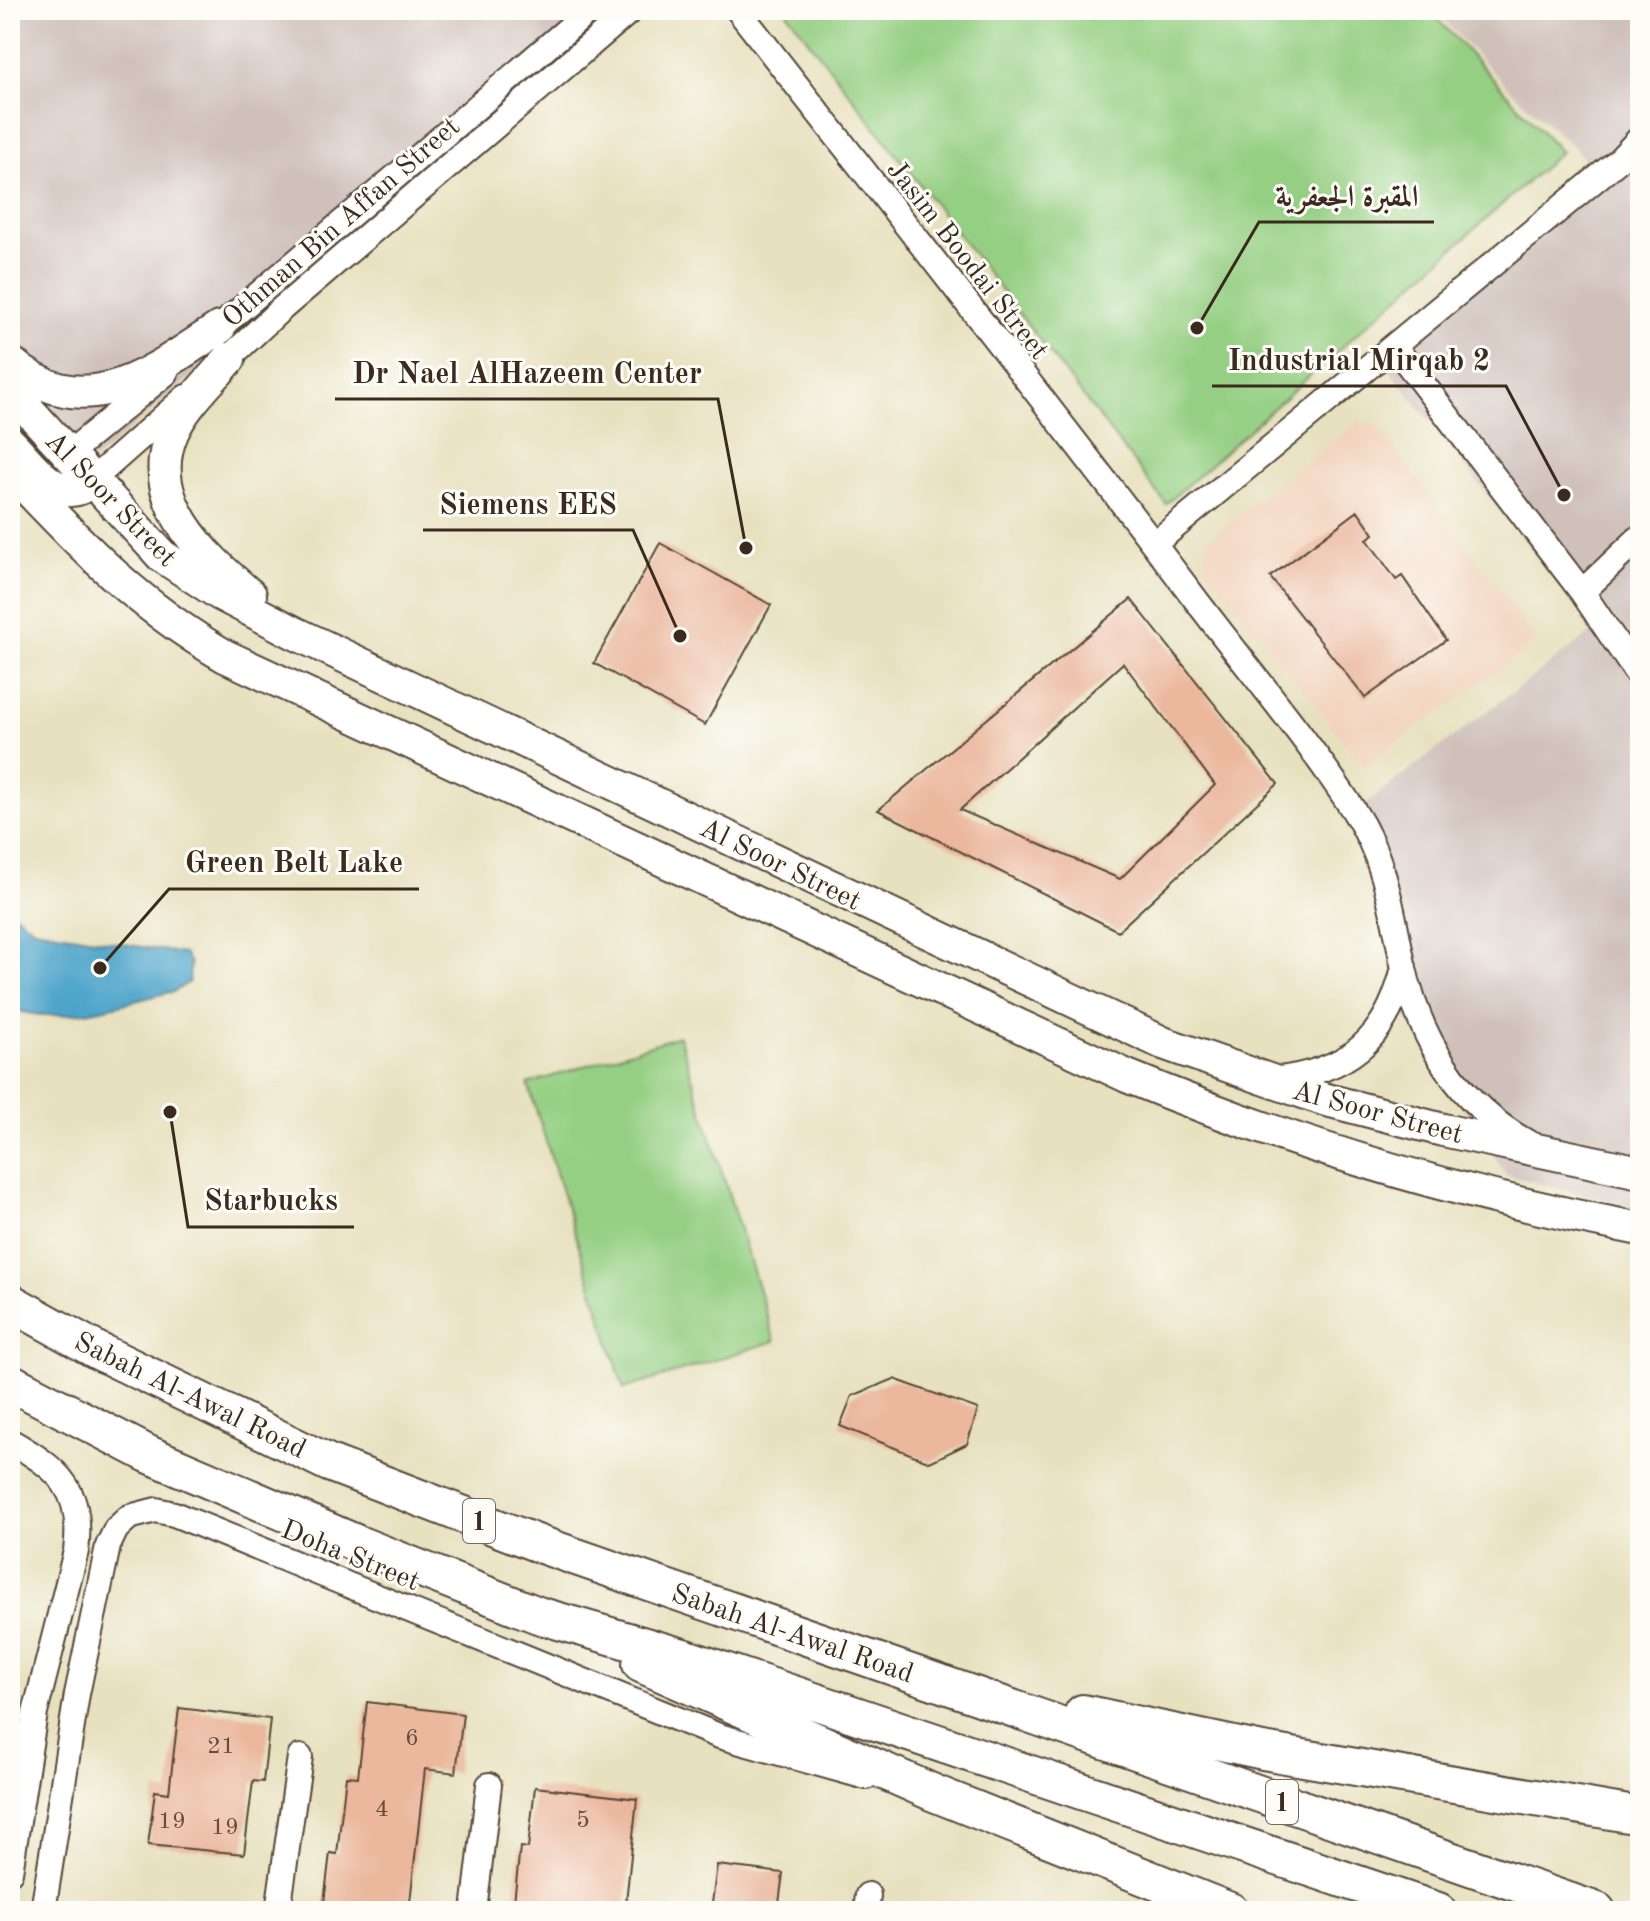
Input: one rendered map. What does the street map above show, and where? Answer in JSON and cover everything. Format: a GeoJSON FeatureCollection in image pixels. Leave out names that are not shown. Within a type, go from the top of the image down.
{"type":"FeatureCollection","features":[{"type":"Feature","properties":{"kind":"highway","name":"Sabah Al-Awal Road"},"geometry":{"type":"LineString","coordinates":[[10,1302],[98,1351],[329,1463],[539,1544],[1597,1911]]}},
{"type":"Feature","properties":{"kind":"highway","name":"Sabah Al-Awal Road"},"geometry":{"type":"LineString","coordinates":[[10,1382],[148,1454],[358,1544],[538,1615],[683,1657],[1438,1911]]}},
{"type":"Feature","properties":{"kind":"highway"},"geometry":{"type":"LineString","coordinates":[[538,1615],[704,1693],[934,1793],[1230,1911]]}},
{"type":"Feature","properties":{"kind":"highway"},"geometry":{"type":"LineString","coordinates":[[967,1693],[1279,1754],[1640,1816]]}},
{"type":"Feature","properties":{"kind":"highway"},"geometry":{"type":"LineString","coordinates":[[1561,1802],[1640,1805]]}},
{"type":"Feature","properties":{"kind":"main road"},"geometry":{"type":"LineString","coordinates":[[10,362],[33,379],[56,388],[82,392],[105,390],[138,379],[219,328]]}},
{"type":"Feature","properties":{"kind":"main road"},"geometry":{"type":"LineString","coordinates":[[229,359],[172,432],[166,463],[168,487],[181,523],[196,544],[295,633]]}},
{"type":"Feature","properties":{"kind":"main road","name":"Al Soor Street"},"geometry":{"type":"LineString","coordinates":[[10,390],[162,556],[220,594],[295,633],[1062,998],[1163,1043],[1265,1081],[1366,1110],[1640,1172]]}},
{"type":"Feature","properties":{"kind":"main road"},"geometry":{"type":"LineString","coordinates":[[10,443],[60,491],[71,492],[91,481]]}},
{"type":"Feature","properties":{"kind":"main road"},"geometry":{"type":"LineString","coordinates":[[65,528],[51,506],[48,482],[67,455]]}},
{"type":"Feature","properties":{"kind":"main road","name":"Al Soor Street"},"geometry":{"type":"LineString","coordinates":[[10,470],[65,528],[148,607],[225,656],[1127,1076],[1222,1116],[1416,1176],[1640,1229]]}},
{"type":"Feature","properties":{"kind":"street","name":"Othman Bin Affan Street"},"geometry":{"type":"LineString","coordinates":[[67,455],[590,10]]}},
{"type":"Feature","properties":{"kind":"street","name":"Othman Bin Affan Street"},"geometry":{"type":"LineString","coordinates":[[91,481],[279,311],[631,10]]}},
{"type":"Feature","properties":{"kind":"street","name":"Jasim Boodai Street"},"geometry":{"type":"LineString","coordinates":[[738,10],[1154,544],[1360,821],[1385,878],[1404,967],[1427,1032],[1459,1087],[1496,1123],[1551,1154]]}},
{"type":"Feature","properties":{"kind":"street"},"geometry":{"type":"LineString","coordinates":[[1154,544],[1619,160],[1640,138]]}},
{"type":"Feature","properties":{"kind":"street"},"geometry":{"type":"LineString","coordinates":[[1394,346],[1582,592],[1640,678]]}},
{"type":"Feature","properties":{"kind":"street"},"geometry":{"type":"LineString","coordinates":[[1582,592],[1640,537]]}},
{"type":"Feature","properties":{"kind":"street"},"geometry":{"type":"LineString","coordinates":[[1265,1081],[1310,1074],[1354,1053],[1387,1018],[1404,967]]}},
{"type":"Feature","properties":{"kind":"street"},"geometry":{"type":"LineString","coordinates":[[10,1441],[44,1461],[62,1477],[77,1520],[76,1551],[35,1713],[14,1818],[10,1872]]}},
{"type":"Feature","properties":{"kind":"street","name":"Doha Street"},"geometry":{"type":"LineString","coordinates":[[43,1911],[77,1694],[112,1534],[129,1517],[162,1511],[719,1736],[767,1752],[934,1793]]}},
{"type":"Feature","properties":{"kind":"street"},"geometry":{"type":"LineString","coordinates":[[44,1677],[52,1671],[63,1671],[77,1684],[77,1694]]}},
{"type":"Feature","properties":{"kind":"street"},"geometry":{"type":"LineString","coordinates":[[278,1911],[300,1757]]}},
{"type":"Feature","properties":{"kind":"street"},"geometry":{"type":"LineString","coordinates":[[474,1911],[489,1785]]}},
{"type":"Feature","properties":{"kind":"shaded area"},"geometry":{"type":"Polygon","coordinates":[[[10,10],[613,10],[60,490],[10,437],[10,10]]]}},
{"type":"Feature","properties":{"kind":"shaded area"},"geometry":{"type":"Polygon","coordinates":[[[1434,10],[1640,10],[1640,1209],[1506,1175],[1399,1005],[1387,903],[1349,816],[1595,630],[1381,359],[1594,171],[1575,148],[1508,88],[1434,10]]]}},
{"type":"Feature","properties":{"kind":"shaded area"},"geometry":{"type":"Polygon","coordinates":[[[1358,421],[1377,425],[1538,642],[1363,766],[1204,565],[1208,539],[1358,421]]]}},
{"type":"Feature","properties":{"kind":"green space"},"geometry":{"type":"Polygon","coordinates":[[[785,10],[1429,10],[1561,152],[1166,504],[785,10]]]}},
{"type":"Feature","properties":{"kind":"green space"},"geometry":{"type":"Polygon","coordinates":[[[679,1036],[775,1341],[624,1389],[528,1084],[679,1036]]]}},
{"type":"Feature","properties":{"kind":"water"},"geometry":{"type":"Polygon","coordinates":[[[10,910],[34,929],[184,954],[190,963],[189,982],[175,991],[91,1011],[47,1015],[10,1007],[10,910]]]}},
{"type":"Feature","properties":{"kind":"building"},"geometry":{"type":"Polygon","coordinates":[[[1358,511],[1374,534],[1367,539],[1396,580],[1402,576],[1446,640],[1365,698],[1270,577],[1358,511]]]}},
{"type":"Feature","properties":{"kind":"building"},"geometry":{"type":"Polygon","coordinates":[[[660,543],[771,605],[705,725],[594,663],[660,543]]]}},
{"type":"Feature","properties":{"kind":"building"},"geometry":{"type":"Polygon","coordinates":[[[1131,599],[1278,784],[1118,931],[878,810],[1131,599]],[[1123,663],[960,810],[1120,879],[1215,785],[1123,663]]]}},
{"type":"Feature","properties":{"kind":"building"},"geometry":{"type":"Polygon","coordinates":[[[894,1379],[978,1409],[967,1444],[930,1462],[840,1426],[852,1396],[894,1379]]]}},
{"type":"Feature","properties":{"kind":"building"},"geometry":{"type":"Polygon","coordinates":[[[367,1702],[463,1714],[456,1773],[425,1769],[409,1911],[323,1911],[330,1853],[337,1854],[346,1776],[358,1777],[367,1702]]]}},
{"type":"Feature","properties":{"kind":"building"},"geometry":{"type":"Polygon","coordinates":[[[179,1708],[270,1719],[263,1782],[253,1781],[244,1854],[148,1845],[155,1791],[169,1793],[179,1708]]]}},
{"type":"Feature","properties":{"kind":"building"},"geometry":{"type":"Polygon","coordinates":[[[535,1787],[637,1799],[625,1911],[513,1911],[520,1847],[528,1848],[535,1787]]]}},
{"type":"Feature","properties":{"kind":"building"},"geometry":{"type":"Polygon","coordinates":[[[717,1865],[783,1873],[778,1911],[711,1911],[717,1865]]]}},
{"type":"Feature","properties":{"kind":"place","name":"المقبرة الجعفرية"},"geometry":{"type":"Point","coordinates":[1197,328]}},
{"type":"Feature","properties":{"kind":"place","name":"Industrial Mirqab 2"},"geometry":{"type":"Point","coordinates":[1564,495]}},
{"type":"Feature","properties":{"kind":"place","name":"Dr Nael AlHazeem Center"},"geometry":{"type":"Point","coordinates":[746,548]}},
{"type":"Feature","properties":{"kind":"place","name":"Siemens EES"},"geometry":{"type":"Point","coordinates":[680,636]}},
{"type":"Feature","properties":{"kind":"place","name":"Green Belt Lake"},"geometry":{"type":"Point","coordinates":[100,968]}},
{"type":"Feature","properties":{"kind":"place","name":"Starbucks"},"geometry":{"type":"Point","coordinates":[170,1112]}}]}
